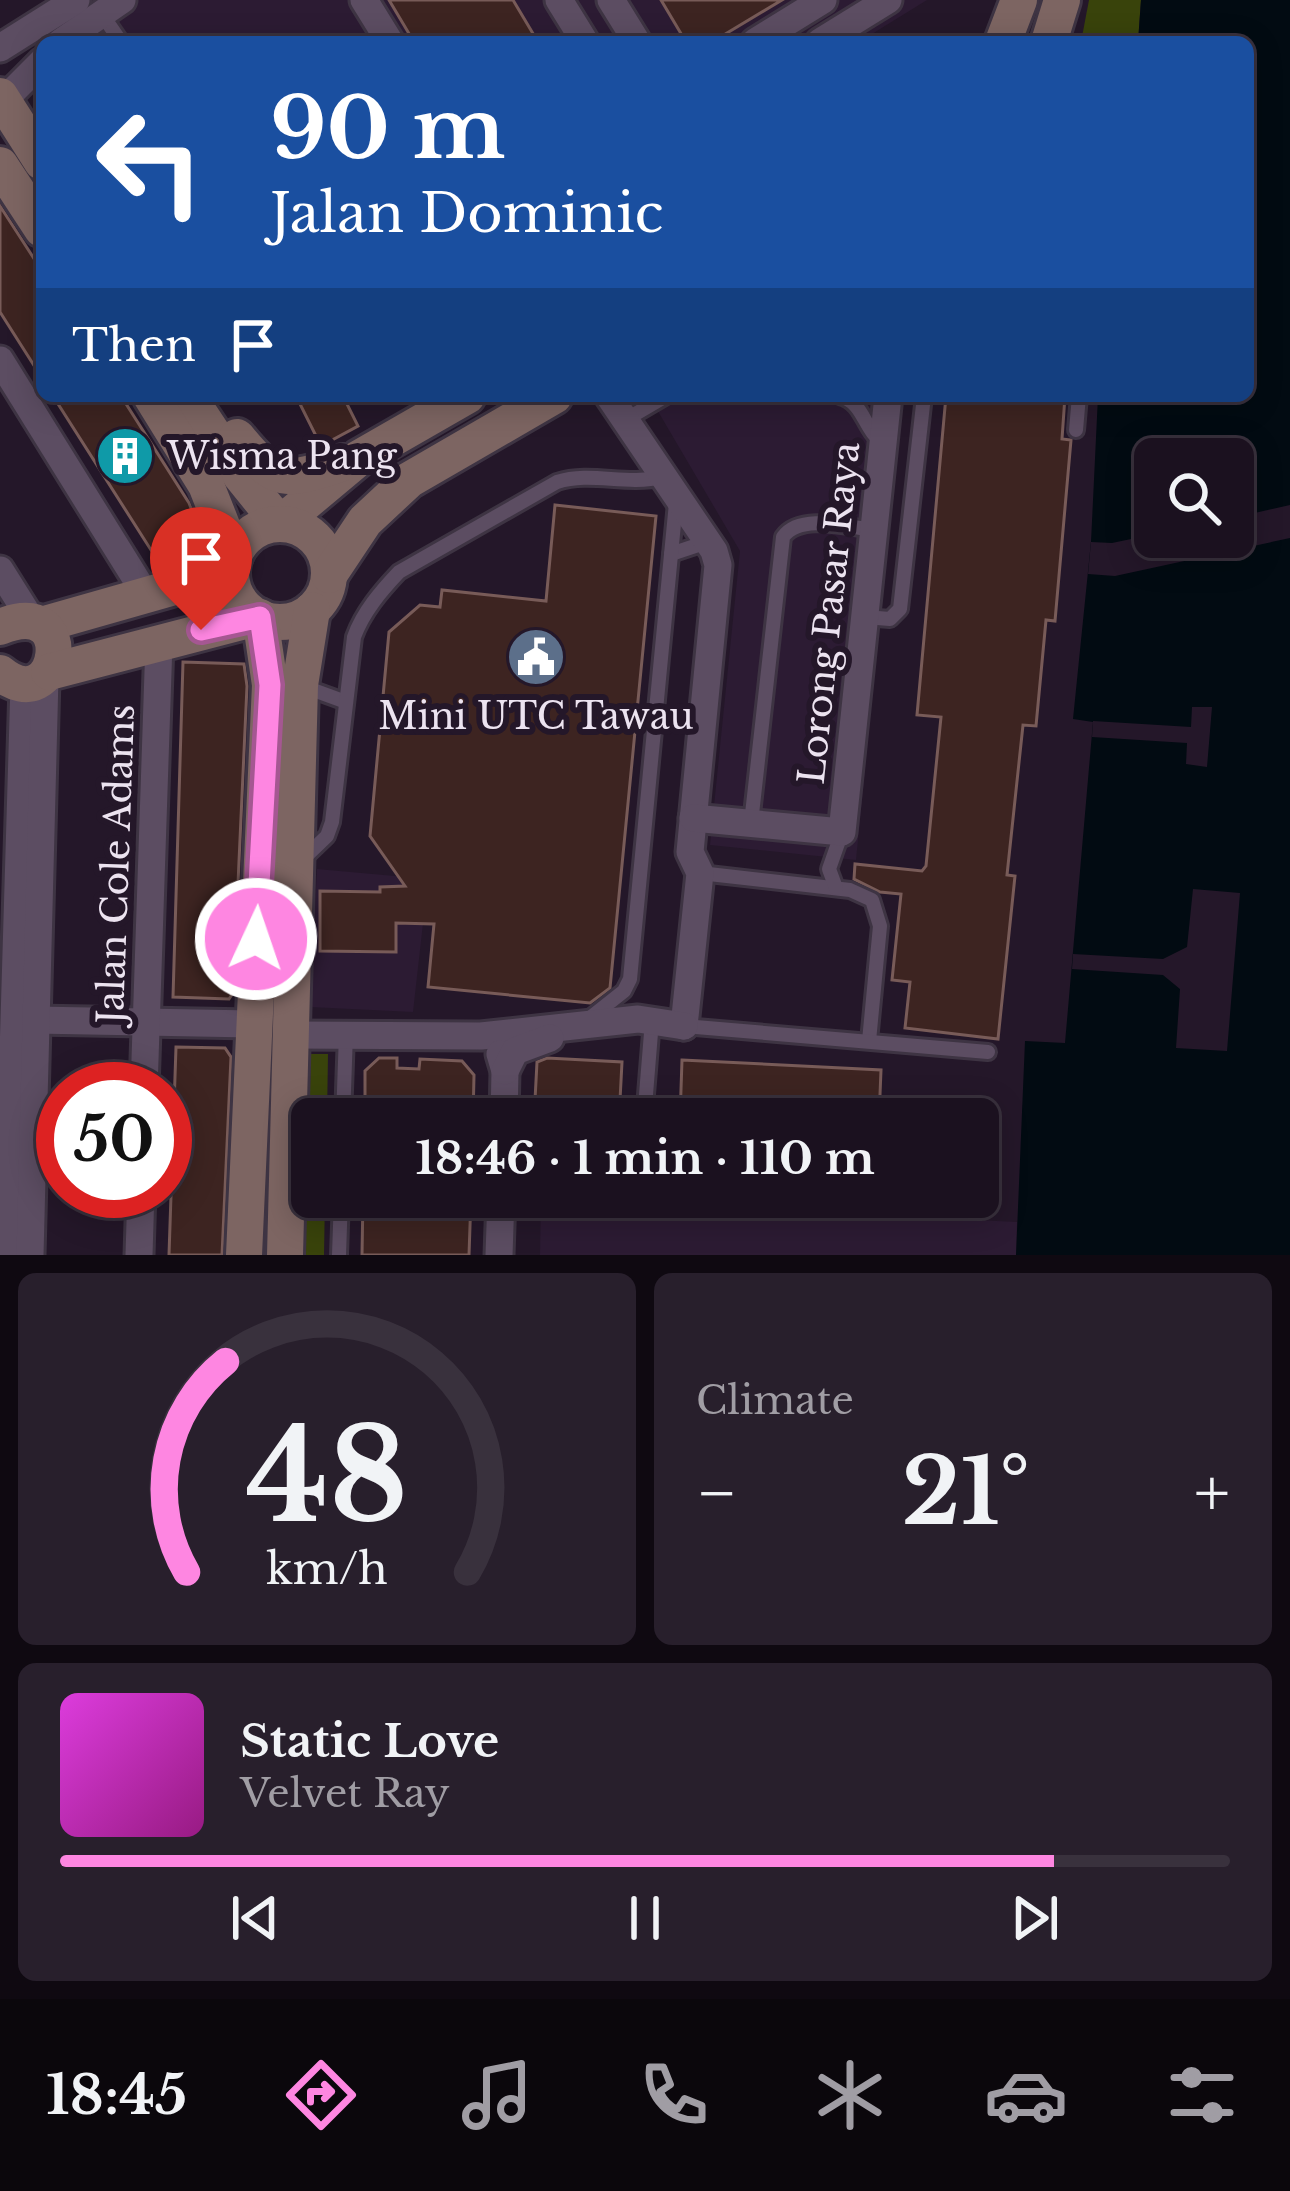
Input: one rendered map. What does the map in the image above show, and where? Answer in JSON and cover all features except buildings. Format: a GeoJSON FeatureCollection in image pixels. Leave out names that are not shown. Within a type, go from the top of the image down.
{"type":"FeatureCollection","features":[{"type":"Feature","properties":{"kind":"main road"},"geometry":{"type":"LineString","coordinates":[[1005,36],[1019,0]]}},
{"type":"Feature","properties":{"kind":"main road"},"geometry":{"type":"LineString","coordinates":[[1051,36],[1062,0]]}},
{"type":"Feature","properties":{"kind":"main road"},"geometry":{"type":"LineString","coordinates":[[2,99],[36,153]]}},
{"type":"Feature","properties":{"kind":"main road"},"geometry":{"type":"LineString","coordinates":[[0,165],[36,220]]}},
{"type":"Feature","properties":{"kind":"main road"},"geometry":{"type":"LineString","coordinates":[[155,402],[206,484],[234,556]]}},
{"type":"Feature","properties":{"kind":"main road"},"geometry":{"type":"LineString","coordinates":[[192,402],[226,425],[261,466],[278,476],[306,477],[359,458]]}},
{"type":"Feature","properties":{"kind":"main road"},"geometry":{"type":"LineString","coordinates":[[192,402],[280,524],[310,533],[321,545],[329,575]]}},
{"type":"Feature","properties":{"kind":"main road"},"geometry":{"type":"LineString","coordinates":[[244,1255],[270,685],[260,617],[239,598],[231,571],[234,556],[251,532],[280,524],[420,414],[451,402]]}},
{"type":"Feature","properties":{"kind":"main road"},"geometry":{"type":"LineString","coordinates":[[21,678],[260,617],[287,621],[312,610],[365,521],[409,480],[544,402]]}},
{"type":"Feature","properties":{"kind":"main road"},"geometry":{"type":"LineString","coordinates":[[13,624],[146,595],[194,578],[234,556]]}},
{"type":"Feature","properties":{"kind":"main road"},"geometry":{"type":"LineString","coordinates":[[285,1255],[300,686],[312,610]]}},
{"type":"Feature","properties":{"kind":"main road"},"geometry":{"type":"LineString","coordinates":[[13,624],[54,641],[54,662],[21,678]]}},
{"type":"Feature","properties":{"kind":"main road"},"geometry":{"type":"LineString","coordinates":[[249,1107],[272,1045],[291,1035]]}},
{"type":"Feature","properties":{"kind":"street"},"geometry":{"type":"LineString","coordinates":[[364,0],[386,36]]}},
{"type":"Feature","properties":{"kind":"street"},"geometry":{"type":"LineString","coordinates":[[559,0],[581,36]]}},
{"type":"Feature","properties":{"kind":"street"},"geometry":{"type":"LineString","coordinates":[[610,0],[633,36]]}},
{"type":"Feature","properties":{"kind":"street"},"geometry":{"type":"LineString","coordinates":[[830,36],[888,0]]}},
{"type":"Feature","properties":{"kind":"street"},"geometry":{"type":"LineString","coordinates":[[763,36],[812,3]]}},
{"type":"Feature","properties":{"kind":"street"},"geometry":{"type":"LineString","coordinates":[[66,36],[91,8]]}},
{"type":"Feature","properties":{"kind":"street"},"geometry":{"type":"LineString","coordinates":[[0,48],[91,8]]}},
{"type":"Feature","properties":{"kind":"street"},"geometry":{"type":"LineString","coordinates":[[2,99],[36,68]]}},
{"type":"Feature","properties":{"kind":"street"},"geometry":{"type":"LineString","coordinates":[[0,361],[146,595]]}},
{"type":"Feature","properties":{"kind":"street","name":"Lorong Pasar Raya"},"geometry":{"type":"LineString","coordinates":[[693,818],[842,832],[887,402]]}},
{"type":"Feature","properties":{"kind":"street"},"geometry":{"type":"LineString","coordinates":[[617,408],[714,551],[719,578],[690,852],[700,873],[684,1026]]}},
{"type":"Feature","properties":{"kind":"street"},"geometry":{"type":"LineString","coordinates":[[0,570],[13,624]]}},
{"type":"Feature","properties":{"kind":"street","name":"Jalan Cole Adams"},"geometry":{"type":"LineString","coordinates":[[145,1062],[159,642]]}},
{"type":"Feature","properties":{"kind":"street"},"geometry":{"type":"LineString","coordinates":[[21,678],[35,1020],[30,1255]]}},
{"type":"Feature","properties":{"kind":"street"},"geometry":{"type":"LineString","coordinates":[[7,1255],[21,678]]}},
{"type":"Feature","properties":{"kind":"street"},"geometry":{"type":"LineString","coordinates":[[291,1035],[481,1036],[653,1019],[684,1026]]}},
{"type":"Feature","properties":{"kind":"street"},"geometry":{"type":"LineString","coordinates":[[35,1020],[252,1024]]}},
{"type":"Feature","properties":{"kind":"street"},"geometry":{"type":"LineString","coordinates":[[504,1098],[505,1071],[515,1051],[537,1040],[665,1034],[684,1026]]}},
{"type":"Feature","properties":{"kind":"street"},"geometry":{"type":"LineString","coordinates":[[481,1036],[492,1041],[505,1071]]}},
{"type":"Feature","properties":{"kind":"street"},"geometry":{"type":"LineString","coordinates":[[139,1255],[140,1218]]}},
{"type":"Feature","properties":{"kind":"street"},"geometry":{"type":"LineString","coordinates":[[499,1255],[500,1218]]}},
{"type":"Feature","properties":{"kind":"lane"},"geometry":{"type":"LineString","coordinates":[[91,8],[116,36]]}},
{"type":"Feature","properties":{"kind":"lane"},"geometry":{"type":"LineString","coordinates":[[856,402],[874,436],[884,442]]}},
{"type":"Feature","properties":{"kind":"lane"},"geometry":{"type":"LineString","coordinates":[[865,617],[890,619],[900,609],[923,402]]}},
{"type":"Feature","properties":{"kind":"lane"},"geometry":{"type":"LineString","coordinates":[[1076,430],[1078,402]]}},
{"type":"Feature","properties":{"kind":"lane"},"geometry":{"type":"LineString","coordinates":[[296,865],[318,846],[332,822],[359,623],[400,572],[556,482],[576,476],[670,487],[671,554],[630,979],[615,1000],[580,1024]]}},
{"type":"Feature","properties":{"kind":"lane"},"geometry":{"type":"LineString","coordinates":[[751,824],[784,537],[790,527],[804,524],[874,530]]}},
{"type":"Feature","properties":{"kind":"lane"},"geometry":{"type":"LineString","coordinates":[[671,554],[707,542]]}},
{"type":"Feature","properties":{"kind":"lane"},"geometry":{"type":"LineString","coordinates":[[300,686],[346,702]]}},
{"type":"Feature","properties":{"kind":"lane"},"geometry":{"type":"LineString","coordinates":[[836,888],[829,869],[842,832]]}},
{"type":"Feature","properties":{"kind":"lane"},"geometry":{"type":"LineString","coordinates":[[700,873],[836,888],[872,900],[878,912],[869,1041]]}},
{"type":"Feature","properties":{"kind":"lane"},"geometry":{"type":"LineString","coordinates":[[684,1026],[988,1052]]}},
{"type":"Feature","properties":{"kind":"lane"},"geometry":{"type":"LineString","coordinates":[[344,1098],[346,1033]]}},
{"type":"Feature","properties":{"kind":"lane"},"geometry":{"type":"LineString","coordinates":[[646,1098],[651,1033]]}},
{"type":"Feature","properties":{"kind":"lane"},"geometry":{"type":"LineString","coordinates":[[339,1255],[340,1218]]}},
{"type":"Feature","properties":{"kind":"shaded area"},"geometry":{"type":"Polygon","coordinates":[[[63,0],[927,0],[869,36],[86,36],[63,0]]]}},
{"type":"Feature","properties":{"kind":"shaded area"},"geometry":{"type":"Polygon","coordinates":[[[1141,0],[1290,0],[1290,1255],[1016,1255],[1025,1041],[1065,1043],[1093,722],[1073,719],[1091,542],[1098,402],[1254,402],[1254,36],[1138,36],[1141,0]]]}},
{"type":"Feature","properties":{"kind":"shaded area"},"geometry":{"type":"Polygon","coordinates":[[[653,402],[901,402],[856,860],[710,845],[740,551],[653,402]]]}},
{"type":"Feature","properties":{"kind":"shaded area"},"geometry":{"type":"Polygon","coordinates":[[[317,869],[428,879],[413,1012],[310,1007],[317,869]]]}},
{"type":"Feature","properties":{"kind":"shaded area"},"geometry":{"type":"Polygon","coordinates":[[[541,1218],[1017,1222],[1016,1255],[540,1255],[541,1218]]]}},
{"type":"Feature","properties":{"kind":"green space"},"geometry":{"type":"Polygon","coordinates":[[[1089,0],[1141,0],[1138,36],[1082,36],[1089,0]]]}},
{"type":"Feature","properties":{"kind":"green space"},"geometry":{"type":"Polygon","coordinates":[[[311,1054],[328,1054],[327,1098],[310,1098],[311,1054]]]}},
{"type":"Feature","properties":{"kind":"green space"},"geometry":{"type":"Polygon","coordinates":[[[306,1218],[325,1218],[324,1255],[305,1255],[306,1218]]]}},
{"type":"Feature","properties":{"kind":"pier"},"geometry":{"type":"Polygon","coordinates":[[[1290,505],[1290,538],[1254,546],[1254,513],[1290,505]]]}},
{"type":"Feature","properties":{"kind":"pier"},"geometry":{"type":"Polygon","coordinates":[[[1134,538],[1134,558],[1198,558],[1115,576],[1088,574],[1091,542],[1134,538]]]}},
{"type":"Feature","properties":{"kind":"pier"},"geometry":{"type":"Polygon","coordinates":[[[1192,707],[1212,707],[1207,767],[1186,764],[1187,743],[1092,737],[1093,721],[1191,727],[1192,707]]]}},
{"type":"Feature","properties":{"kind":"pier"},"geometry":{"type":"Polygon","coordinates":[[[1193,889],[1240,893],[1227,1051],[1176,1048],[1180,989],[1163,975],[1072,969],[1073,954],[1163,959],[1187,947],[1193,889]]]}},
{"type":"Feature","properties":{"kind":"place","name":"Wisma Pang"},"geometry":{"type":"Point","coordinates":[125,456]}},
{"type":"Feature","properties":{"kind":"place","name":"Mini UTC Tawau"},"geometry":{"type":"Point","coordinates":[536,657]}},
{"type":"Feature","properties":{"kind":"route"},"geometry":{"type":"LineString","coordinates":[[201,630],[260,617],[269,663],[256,939]]}}]}
